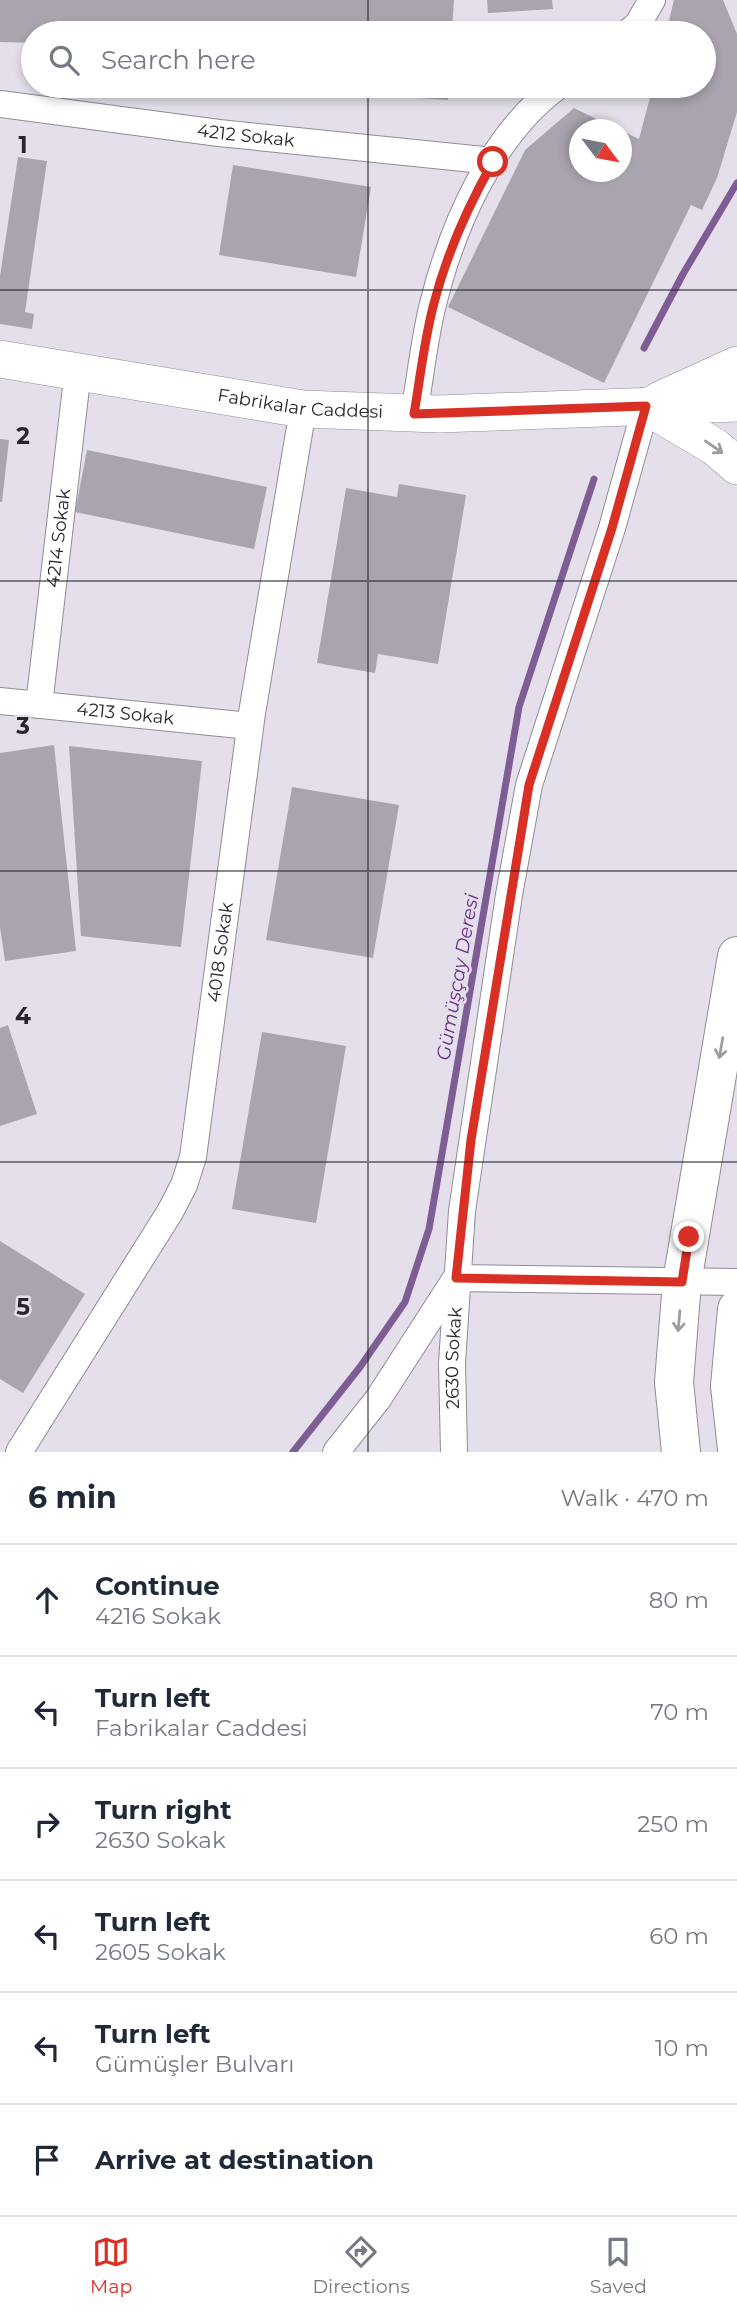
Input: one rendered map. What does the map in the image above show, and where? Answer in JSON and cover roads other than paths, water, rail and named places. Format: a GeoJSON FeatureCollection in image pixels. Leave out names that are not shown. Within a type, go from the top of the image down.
{"type":"FeatureCollection","features":[{"type":"Feature","properties":{"kind":"main road"},"geometry":{"type":"LineString","coordinates":[[681,1452],[674,1382],[682,1282],[737,956]]}},
{"type":"Feature","properties":{"kind":"main road"},"geometry":{"type":"LineString","coordinates":[[737,1309],[730,1386],[737,1448]]}},
{"type":"Feature","properties":{"kind":"street"},"geometry":{"type":"LineString","coordinates":[[640,21],[652,0]]}},
{"type":"Feature","properties":{"kind":"street"},"geometry":{"type":"LineString","coordinates":[[414,414],[432,308],[447,259],[467,209],[493,162],[522,120],[545,98]]}},
{"type":"Feature","properties":{"kind":"street","name":"4212 Sokak"},"geometry":{"type":"LineString","coordinates":[[0,104],[219,133],[493,162]]}},
{"type":"Feature","properties":{"kind":"street","name":"Fabrikalar Caddesi"},"geometry":{"type":"LineString","coordinates":[[0,359],[303,409],[414,414],[737,403]]}},
{"type":"Feature","properties":{"kind":"street"},"geometry":{"type":"LineString","coordinates":[[646,406],[737,365]]}},
{"type":"Feature","properties":{"kind":"street","name":"4214 Sokak"},"geometry":{"type":"LineString","coordinates":[[40,705],[78,370]]}},
{"type":"Feature","properties":{"kind":"street"},"geometry":{"type":"LineString","coordinates":[[646,406],[715,447],[737,466]]}},
{"type":"Feature","properties":{"kind":"street","name":"2630 Sokak"},"geometry":{"type":"LineString","coordinates":[[454,1452],[452,1363],[456,1278],[471,1140],[529,785],[612,528],[646,406]]}},
{"type":"Feature","properties":{"kind":"street","name":"4018 Sokak"},"geometry":{"type":"LineString","coordinates":[[19,1452],[170,1212],[187,1176],[195,1143],[250,726],[303,409]]}},
{"type":"Feature","properties":{"kind":"street","name":"4213 Sokak"},"geometry":{"type":"LineString","coordinates":[[0,701],[250,726]]}},
{"type":"Feature","properties":{"kind":"street"},"geometry":{"type":"LineString","coordinates":[[336,1452],[378,1399],[456,1278],[737,1282]]}},
{"type":"Feature","properties":{"kind":"waterway","name":"Gümüşçay Deresi"},"geometry":{"type":"LineString","coordinates":[[644,348],[683,274],[737,183]]}},
{"type":"Feature","properties":{"kind":"waterway","name":"Gümüşçay Deresi"},"geometry":{"type":"LineString","coordinates":[[293,1452],[360,1367],[405,1302],[429,1229],[519,707],[594,479]]}}]}
